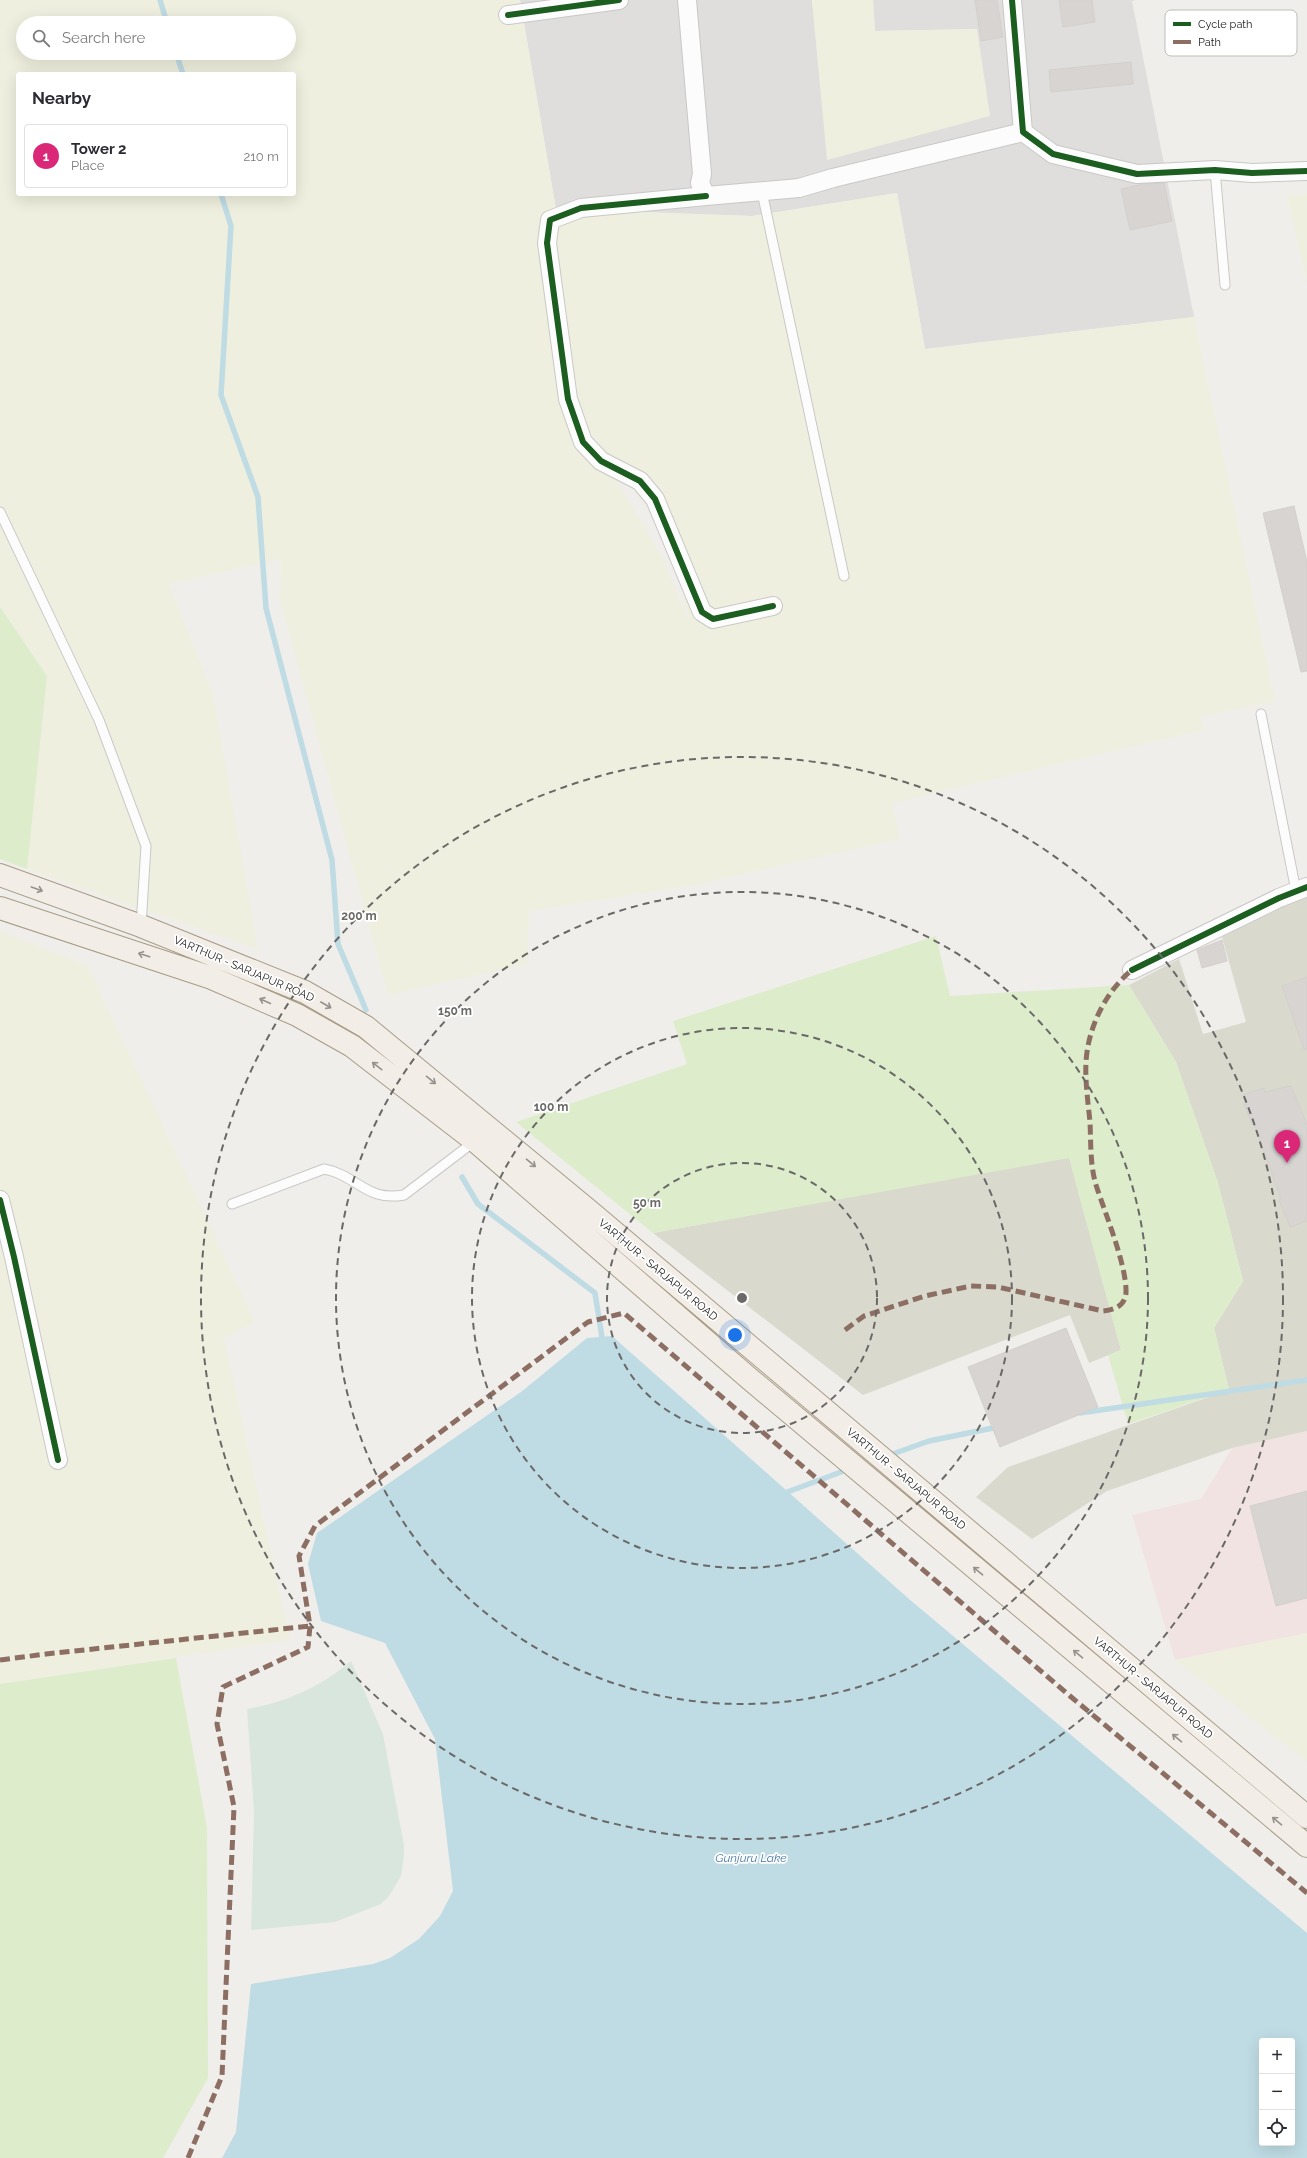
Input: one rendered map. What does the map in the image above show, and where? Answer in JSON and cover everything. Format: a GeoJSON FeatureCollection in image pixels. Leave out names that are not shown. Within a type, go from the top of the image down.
{"type":"FeatureCollection","features":[{"type":"Feature","properties":{"kind":"main road","name":"VARTHUR - SARJAPUR ROAD"},"geometry":{"type":"LineString","coordinates":[[0,876],[141,926],[305,992],[366,1027],[588,1210],[1307,1817]]}},
{"type":"Feature","properties":{"kind":"main road","name":"VARTHUR - SARJAPUR ROAD"},"geometry":{"type":"LineString","coordinates":[[0,908],[208,977],[297,1015],[352,1046],[475,1141],[751,1380],[1307,1846]]}},
{"type":"Feature","properties":{"kind":"street"},"geometry":{"type":"LineString","coordinates":[[508,15],[619,0]]}},
{"type":"Feature","properties":{"kind":"street"},"geometry":{"type":"LineString","coordinates":[[687,0],[702,174],[700,183],[706,196]]}},
{"type":"Feature","properties":{"kind":"street"},"geometry":{"type":"LineString","coordinates":[[1012,0],[1023,132],[1053,154],[1137,174],[1215,170],[1252,174],[1307,171]]}},
{"type":"Feature","properties":{"kind":"street"},"geometry":{"type":"LineString","coordinates":[[773,606],[713,619],[702,612],[655,499],[640,480],[601,461],[583,442],[568,399],[547,243],[550,220],[581,208],[799,188],[833,178],[1023,132]]}},
{"type":"Feature","properties":{"kind":"street"},"geometry":{"type":"LineString","coordinates":[[1132,970],[1301,889]]}},
{"type":"Feature","properties":{"kind":"street"},"geometry":{"type":"LineString","coordinates":[[0,1200],[14,1257],[58,1460]]}},
{"type":"Feature","properties":{"kind":"lane"},"geometry":{"type":"LineString","coordinates":[[1215,170],[1225,286]]}},
{"type":"Feature","properties":{"kind":"lane"},"geometry":{"type":"LineString","coordinates":[[762,192],[844,576]]}},
{"type":"Feature","properties":{"kind":"lane"},"geometry":{"type":"LineString","coordinates":[[0,512],[99,720],[146,846],[141,926]]}},
{"type":"Feature","properties":{"kind":"lane"},"geometry":{"type":"LineString","coordinates":[[1261,714],[1301,889]]}},
{"type":"Feature","properties":{"kind":"lane"},"geometry":{"type":"LineString","coordinates":[[232,1204],[324,1169],[333,1171],[379,1196],[390,1197],[404,1195],[475,1141]]}},
{"type":"Feature","properties":{"kind":"shaded area"},"geometry":{"type":"Polygon","coordinates":[[[520,0],[812,0],[828,160],[977,29],[875,31],[873,0],[1136,0],[1132,1],[1194,317],[925,349],[897,193],[752,216],[556,209],[520,0]]]}},
{"type":"Feature","properties":{"kind":"shaded area"},"geometry":{"type":"Polygon","coordinates":[[[1307,894],[1307,1431],[1232,1448],[1107,1491],[1032,1539],[976,1497],[1008,1467],[1229,1390],[1214,1328],[1243,1281],[1218,1183],[1176,1062],[1129,985],[1179,959],[1203,1034],[1246,1022],[1222,937],[1307,894]]]}},
{"type":"Feature","properties":{"kind":"shaded area"},"geometry":{"type":"Polygon","coordinates":[[[1069,1157],[1121,1350],[1089,1363],[1070,1315],[863,1395],[653,1233],[1069,1157]]]}},
{"type":"Feature","properties":{"kind":"shaded area"},"geometry":{"type":"Polygon","coordinates":[[[1307,1431],[1307,1633],[1175,1660],[1132,1515],[1201,1499],[1232,1448],[1307,1431]]]}},
{"type":"Feature","properties":{"kind":"shaded area"},"geometry":{"type":"Polygon","coordinates":[[[351,1661],[383,1734],[404,1845],[401,1876],[389,1896],[381,1904],[335,1922],[251,1930],[254,1812],[247,1709],[289,1698],[315,1686],[351,1661]]]}},
{"type":"Feature","properties":{"kind":"green space"},"geometry":{"type":"Polygon","coordinates":[[[0,0],[520,0],[556,209],[752,216],[897,193],[925,349],[1194,317],[1275,701],[1200,717],[1203,730],[892,803],[900,839],[694,885],[529,911],[527,964],[388,995],[280,600],[281,559],[169,584],[213,694],[258,949],[27,869],[47,676],[0,607],[0,0]],[[577,416],[661,555],[690,624],[668,530],[577,416]]]}},
{"type":"Feature","properties":{"kind":"green space"},"geometry":{"type":"Polygon","coordinates":[[[812,0],[873,0],[875,31],[977,29],[990,116],[827,160],[812,0]]]}},
{"type":"Feature","properties":{"kind":"green space"},"geometry":{"type":"Polygon","coordinates":[[[1307,193],[1307,284],[1287,196],[1307,193]]]}},
{"type":"Feature","properties":{"kind":"green space"},"geometry":{"type":"Polygon","coordinates":[[[0,607],[47,676],[27,869],[0,859],[0,607]]]}},
{"type":"Feature","properties":{"kind":"green space"},"geometry":{"type":"Polygon","coordinates":[[[0,931],[88,966],[255,1322],[224,1338],[290,1640],[0,1684],[0,931]]]}},
{"type":"Feature","properties":{"kind":"green space"},"geometry":{"type":"Polygon","coordinates":[[[936,936],[950,996],[1129,985],[1176,1062],[1218,1183],[1243,1281],[1214,1328],[1229,1390],[1128,1424],[1108,1355],[1121,1350],[1069,1158],[653,1233],[516,1122],[687,1064],[673,1021],[936,936]]]}},
{"type":"Feature","properties":{"kind":"green space"},"geometry":{"type":"Polygon","coordinates":[[[1307,1633],[1307,1761],[1175,1660],[1307,1633]]]}},
{"type":"Feature","properties":{"kind":"green space"},"geometry":{"type":"Polygon","coordinates":[[[176,1658],[207,1828],[208,2078],[163,2158],[0,2158],[0,1684],[176,1658]]]}},
{"type":"Feature","properties":{"kind":"water","name":"Gunjuru Lake"},"geometry":{"type":"Polygon","coordinates":[[[612,1336],[909,1599],[1307,1933],[1307,2158],[222,2158],[236,2132],[251,1984],[373,1964],[390,1958],[419,1939],[440,1916],[453,1891],[435,1739],[385,1643],[321,1621],[308,1564],[317,1533],[521,1392],[587,1338],[612,1336]]]}},
{"type":"Feature","properties":{"kind":"building"},"geometry":{"type":"Polygon","coordinates":[[[975,0],[997,0],[1003,37],[981,41],[975,0]]]}},
{"type":"Feature","properties":{"kind":"building"},"geometry":{"type":"Polygon","coordinates":[[[1059,0],[1092,0],[1095,22],[1063,27],[1059,0]]]}},
{"type":"Feature","properties":{"kind":"building"},"geometry":{"type":"Polygon","coordinates":[[[1131,62],[1133,84],[1051,92],[1049,70],[1131,62]]]}},
{"type":"Feature","properties":{"kind":"building"},"geometry":{"type":"Polygon","coordinates":[[[1164,183],[1172,221],[1130,230],[1121,189],[1143,184],[1164,183]]]}},
{"type":"Feature","properties":{"kind":"building"},"geometry":{"type":"Polygon","coordinates":[[[1294,506],[1307,562],[1307,671],[1301,672],[1263,513],[1294,506]]]}},
{"type":"Feature","properties":{"kind":"building"},"geometry":{"type":"Polygon","coordinates":[[[1222,940],[1227,961],[1202,968],[1197,950],[1222,940]]]}},
{"type":"Feature","properties":{"kind":"building"},"geometry":{"type":"Polygon","coordinates":[[[1307,977],[1307,1049],[1304,1049],[1282,986],[1307,977]]]}},
{"type":"Feature","properties":{"kind":"building"},"geometry":{"type":"Polygon","coordinates":[[[1291,1086],[1307,1125],[1307,1221],[1290,1227],[1279,1200],[1281,1199],[1254,1124],[1252,1124],[1244,1103],[1243,1095],[1264,1088],[1265,1092],[1291,1086]]]}},
{"type":"Feature","properties":{"kind":"building"},"geometry":{"type":"Polygon","coordinates":[[[1066,1328],[1098,1407],[1000,1447],[968,1367],[1066,1328]]]}},
{"type":"Feature","properties":{"kind":"building"},"geometry":{"type":"Polygon","coordinates":[[[1307,1491],[1307,1598],[1276,1606],[1250,1506],[1307,1491]]]}},
{"type":"Feature","properties":{"kind":"waterway"},"geometry":{"type":"LineString","coordinates":[[160,0],[165,16]]}},
{"type":"Feature","properties":{"kind":"waterway"},"geometry":{"type":"LineString","coordinates":[[178,60],[182,72]]}},
{"type":"Feature","properties":{"kind":"waterway"},"geometry":{"type":"LineString","coordinates":[[222,196],[231,226],[221,395],[258,497],[266,608],[332,860],[338,944],[366,1010]]}},
{"type":"Feature","properties":{"kind":"waterway"},"geometry":{"type":"LineString","coordinates":[[462,1177],[478,1204],[595,1293],[603,1344]]}},
{"type":"Feature","properties":{"kind":"waterway"},"geometry":{"type":"LineString","coordinates":[[1080,1413],[1307,1380]]}},
{"type":"Feature","properties":{"kind":"waterway"},"geometry":{"type":"LineString","coordinates":[[887,1456],[929,1441],[998,1427]]}},
{"type":"Feature","properties":{"kind":"waterway"},"geometry":{"type":"LineString","coordinates":[[782,1494],[849,1469]]}},
{"type":"Feature","properties":{"kind":"marked path"},"geometry":{"type":"LineString","coordinates":[[845,1330],[864,1316],[925,1296],[971,1286],[998,1287],[1103,1311],[1111,1310],[1124,1301],[1126,1293],[1123,1269],[1115,1239],[1096,1185],[1093,1170],[1086,1084],[1086,1062],[1090,1036],[1100,1011],[1114,988],[1132,970]]}},
{"type":"Feature","properties":{"kind":"marked path"},"geometry":{"type":"LineString","coordinates":[[188,2158],[222,2076],[234,1807],[217,1724],[223,1687],[308,1647],[310,1626],[299,1556],[315,1526],[588,1322],[624,1313],[1070,1696],[1307,1893]]}},
{"type":"Feature","properties":{"kind":"marked path"},"geometry":{"type":"LineString","coordinates":[[0,1660],[310,1626]]}},
{"type":"Feature","properties":{"kind":"cycle path"},"geometry":{"type":"LineString","coordinates":[[508,15],[619,0]]}},
{"type":"Feature","properties":{"kind":"cycle path"},"geometry":{"type":"LineString","coordinates":[[1012,0],[1023,132],[1053,154],[1137,174],[1215,170],[1252,173],[1307,171]]}},
{"type":"Feature","properties":{"kind":"cycle path"},"geometry":{"type":"LineString","coordinates":[[706,196],[581,208],[550,220],[547,243],[568,399],[583,442],[601,461],[640,481],[655,499],[702,612],[713,619],[773,606]]}},
{"type":"Feature","properties":{"kind":"cycle path"},"geometry":{"type":"LineString","coordinates":[[1132,970],[1279,898],[1307,887]]}},
{"type":"Feature","properties":{"kind":"cycle path"},"geometry":{"type":"LineString","coordinates":[[0,1200],[14,1257],[58,1460]]}},
{"type":"Feature","properties":{"kind":"place","name":"Tower 2"},"geometry":{"type":"Point","coordinates":[1287,1163]}}]}
